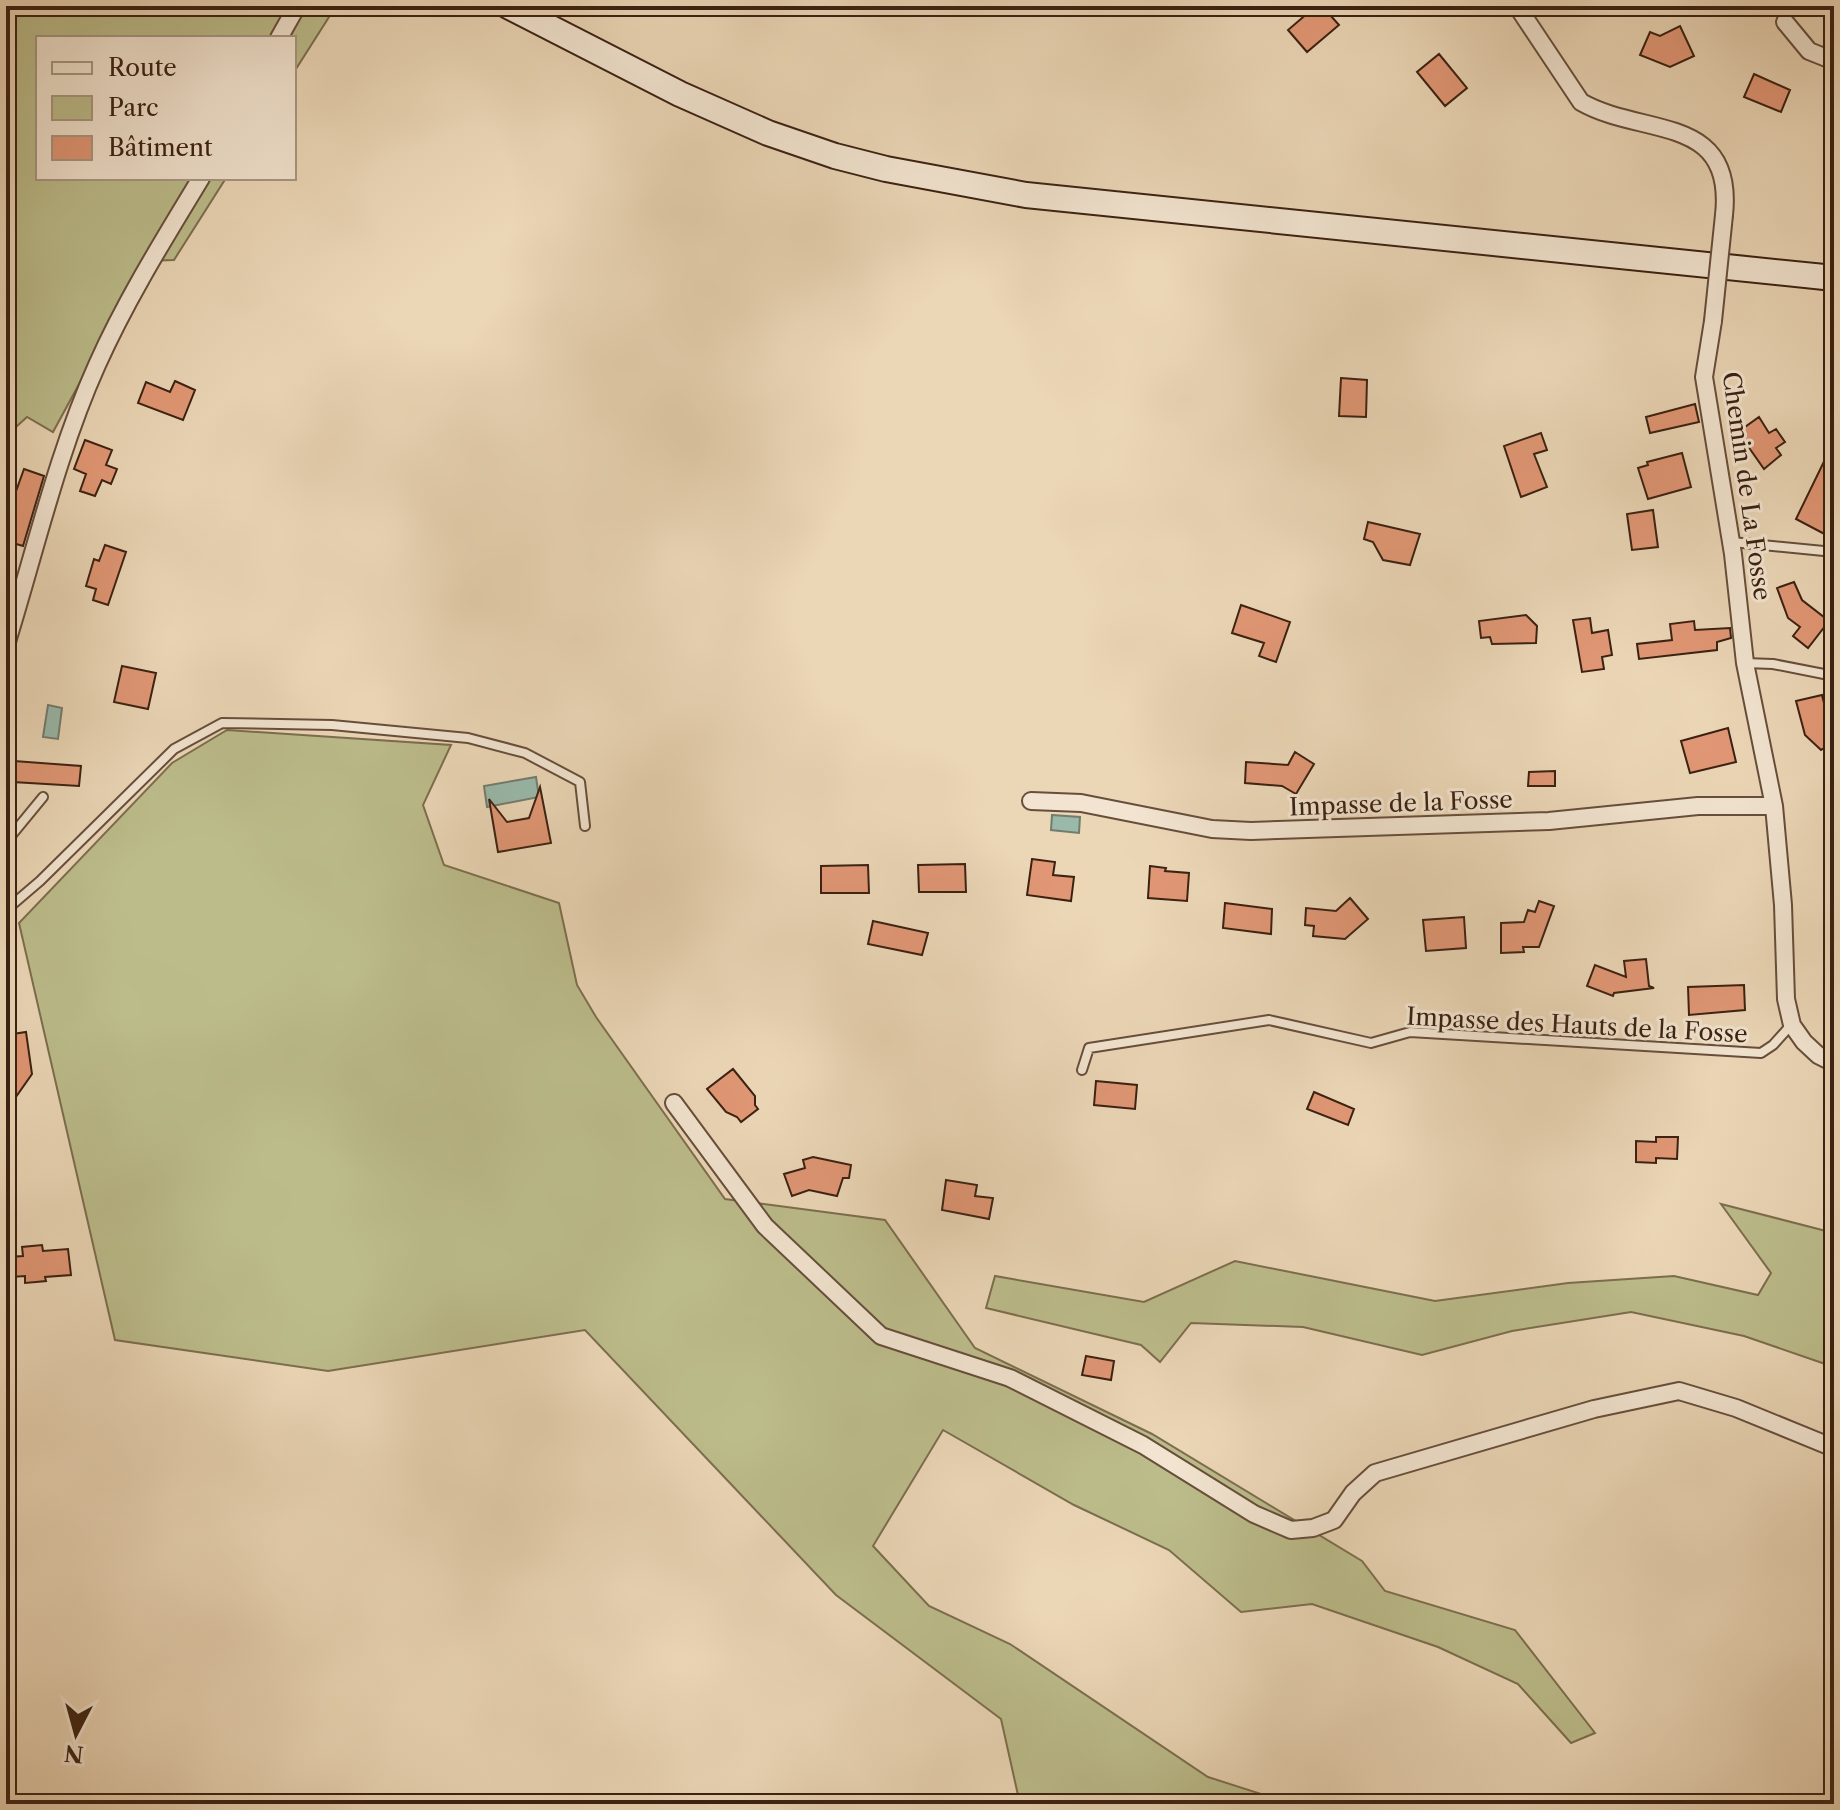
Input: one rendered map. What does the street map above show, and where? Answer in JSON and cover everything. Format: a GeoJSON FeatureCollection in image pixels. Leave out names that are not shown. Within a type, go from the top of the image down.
{"type":"FeatureCollection","features":[{"type":"Feature","properties":{"kind":"main road"},"geometry":{"type":"LineString","coordinates":[[508,6],[680,94],[768,133],[835,156],[886,169],[1026,195],[1834,278]]}},
{"type":"Feature","properties":{"kind":"street"},"geometry":{"type":"LineString","coordinates":[[280,36],[297,6]]}},
{"type":"Feature","properties":{"kind":"street","name":"Chemin de La Fosse"},"geometry":{"type":"LineString","coordinates":[[1517,6],[1581,102],[1595,110],[1671,130],[1696,140],[1711,154],[1721,170],[1726,192],[1704,377],[1731,542],[1745,663],[1774,806],[1783,905],[1786,999],[1792,1025]]}},
{"type":"Feature","properties":{"kind":"street"},"geometry":{"type":"LineString","coordinates":[[1785,22],[1809,51],[1834,61]]}},
{"type":"Feature","properties":{"kind":"street"},"geometry":{"type":"LineString","coordinates":[[6,645],[81,405],[97,365],[137,287],[200,180]]}},
{"type":"Feature","properties":{"kind":"street","name":"Impasse de la Fosse"},"geometry":{"type":"LineString","coordinates":[[1031,801],[1081,803],[1212,829],[1251,831],[1549,821],[1698,806],[1774,806]]}},
{"type":"Feature","properties":{"kind":"street"},"geometry":{"type":"LineString","coordinates":[[1792,1025],[1818,1055],[1834,1063]]}},
{"type":"Feature","properties":{"kind":"street"},"geometry":{"type":"LineString","coordinates":[[674,1103],[765,1226],[881,1336],[1010,1378],[1143,1445],[1254,1514],[1291,1530],[1313,1528],[1334,1520],[1353,1493],[1375,1473],[1594,1409],[1679,1391],[1736,1408],[1834,1448]]}},
{"type":"Feature","properties":{"kind":"lane"},"geometry":{"type":"LineString","coordinates":[[1731,542],[1834,552]]}},
{"type":"Feature","properties":{"kind":"lane"},"geometry":{"type":"LineString","coordinates":[[1745,663],[1773,664],[1834,676]]}},
{"type":"Feature","properties":{"kind":"lane"},"geometry":{"type":"LineString","coordinates":[[6,910],[51,871],[174,749],[222,723],[332,725],[468,738],[525,753],[580,782],[585,826]]}},
{"type":"Feature","properties":{"kind":"lane"},"geometry":{"type":"LineString","coordinates":[[6,842],[43,797]]}},
{"type":"Feature","properties":{"kind":"lane","name":"Impasse des Hauts de la Fosse"},"geometry":{"type":"LineString","coordinates":[[1082,1070],[1089,1048],[1269,1020],[1371,1043],[1410,1032],[1761,1053],[1792,1025]]}},
{"type":"Feature","properties":{"kind":"green space"},"geometry":{"type":"Polygon","coordinates":[[[6,6],[336,6],[296,69],[296,36],[36,36],[36,180],[225,180],[174,260],[146,261],[53,432],[27,417],[6,436],[6,6]]]}},
{"type":"Feature","properties":{"kind":"green space"},"geometry":{"type":"Polygon","coordinates":[[[227,730],[451,745],[423,805],[444,865],[559,903],[577,985],[596,1017],[725,1199],[885,1220],[975,1348],[1152,1434],[1362,1561],[1385,1591],[1515,1630],[1595,1733],[1571,1743],[1518,1684],[1438,1647],[1312,1604],[1241,1612],[1169,1550],[1074,1505],[943,1430],[873,1546],[929,1606],[1010,1644],[1208,1777],[1292,1804],[1020,1804],[1001,1719],[836,1595],[585,1330],[328,1371],[115,1340],[19,923],[172,763],[227,730]]]}},
{"type":"Feature","properties":{"kind":"green space"},"geometry":{"type":"Polygon","coordinates":[[[1721,1204],[1834,1233],[1834,1367],[1744,1336],[1631,1312],[1512,1331],[1422,1355],[1303,1327],[1191,1323],[1160,1362],[1141,1345],[986,1308],[995,1276],[1144,1302],[1235,1261],[1435,1301],[1568,1283],[1674,1276],[1758,1295],[1771,1273],[1721,1204]]]}},
{"type":"Feature","properties":{"kind":"shaded area"},"geometry":{"type":"Polygon","coordinates":[[[48,705],[62,708],[58,739],[43,737],[48,705]]]}},
{"type":"Feature","properties":{"kind":"shaded area"},"geometry":{"type":"Polygon","coordinates":[[[536,777],[539,797],[487,807],[484,786],[536,777]]]}},
{"type":"Feature","properties":{"kind":"shaded area"},"geometry":{"type":"Polygon","coordinates":[[[1052,815],[1080,817],[1079,833],[1051,830],[1052,815]]]}},
{"type":"Feature","properties":{"kind":"building"},"geometry":{"type":"Polygon","coordinates":[[[1316,6],[1322,6],[1339,25],[1307,52],[1288,30],[1316,6]]]}},
{"type":"Feature","properties":{"kind":"building"},"geometry":{"type":"Polygon","coordinates":[[[1680,26],[1694,56],[1670,67],[1640,55],[1650,32],[1660,36],[1680,26]]]}},
{"type":"Feature","properties":{"kind":"building"},"geometry":{"type":"Polygon","coordinates":[[[1439,54],[1467,88],[1445,106],[1417,72],[1439,54]]]}},
{"type":"Feature","properties":{"kind":"building"},"geometry":{"type":"Polygon","coordinates":[[[1754,74],[1790,90],[1781,112],[1744,97],[1754,74]]]}},
{"type":"Feature","properties":{"kind":"building"},"geometry":{"type":"Polygon","coordinates":[[[1341,378],[1367,380],[1366,417],[1339,416],[1341,378]]]}},
{"type":"Feature","properties":{"kind":"building"},"geometry":{"type":"Polygon","coordinates":[[[175,381],[195,390],[183,420],[138,403],[146,382],[170,392],[175,381]]]}},
{"type":"Feature","properties":{"kind":"building"},"geometry":{"type":"Polygon","coordinates":[[[1695,404],[1699,422],[1650,433],[1646,417],[1695,404]]]}},
{"type":"Feature","properties":{"kind":"building"},"geometry":{"type":"Polygon","coordinates":[[[1759,417],[1769,433],[1776,429],[1785,442],[1776,448],[1781,455],[1764,469],[1738,432],[1759,417]]]}},
{"type":"Feature","properties":{"kind":"building"},"geometry":{"type":"Polygon","coordinates":[[[1541,433],[1547,450],[1534,454],[1547,487],[1521,497],[1504,446],[1541,433]]]}},
{"type":"Feature","properties":{"kind":"building"},"geometry":{"type":"Polygon","coordinates":[[[85,440],[112,450],[106,465],[117,469],[111,484],[102,480],[95,496],[80,491],[86,474],[74,469],[85,440]]]}},
{"type":"Feature","properties":{"kind":"building"},"geometry":{"type":"Polygon","coordinates":[[[1834,441],[1834,539],[1796,519],[1834,441]]]}},
{"type":"Feature","properties":{"kind":"building"},"geometry":{"type":"Polygon","coordinates":[[[1682,453],[1691,487],[1648,499],[1638,468],[1648,465],[1647,462],[1682,453]]]}},
{"type":"Feature","properties":{"kind":"building"},"geometry":{"type":"Polygon","coordinates":[[[24,469],[44,476],[23,546],[6,541],[6,519],[24,469]]]}},
{"type":"Feature","properties":{"kind":"building"},"geometry":{"type":"Polygon","coordinates":[[[1653,510],[1658,547],[1632,550],[1627,514],[1653,510]]]}},
{"type":"Feature","properties":{"kind":"building"},"geometry":{"type":"Polygon","coordinates":[[[1368,522],[1420,534],[1410,565],[1383,560],[1373,542],[1364,539],[1368,522]]]}},
{"type":"Feature","properties":{"kind":"building"},"geometry":{"type":"Polygon","coordinates":[[[105,545],[126,552],[108,605],[93,600],[96,589],[86,586],[94,559],[99,561],[105,545]]]}},
{"type":"Feature","properties":{"kind":"building"},"geometry":{"type":"Polygon","coordinates":[[[1794,582],[1802,600],[1829,621],[1808,648],[1793,636],[1800,627],[1788,618],[1777,588],[1794,582]]]}},
{"type":"Feature","properties":{"kind":"building"},"geometry":{"type":"Polygon","coordinates":[[[1241,605],[1290,622],[1276,662],[1259,656],[1264,643],[1232,633],[1241,605]]]}},
{"type":"Feature","properties":{"kind":"building"},"geometry":{"type":"Polygon","coordinates":[[[1526,615],[1537,626],[1536,643],[1492,644],[1490,637],[1481,638],[1479,621],[1526,615]]]}},
{"type":"Feature","properties":{"kind":"building"},"geometry":{"type":"Polygon","coordinates":[[[1590,618],[1592,633],[1608,630],[1612,655],[1602,657],[1604,669],[1582,672],[1573,620],[1590,618]]]}},
{"type":"Feature","properties":{"kind":"building"},"geometry":{"type":"Polygon","coordinates":[[[1694,621],[1695,630],[1730,628],[1731,638],[1717,642],[1717,650],[1639,659],[1637,644],[1672,640],[1670,624],[1694,621]]]}},
{"type":"Feature","properties":{"kind":"building"},"geometry":{"type":"Polygon","coordinates":[[[122,666],[156,673],[148,709],[114,702],[122,666]]]}},
{"type":"Feature","properties":{"kind":"building"},"geometry":{"type":"Polygon","coordinates":[[[1822,695],[1825,707],[1829,706],[1834,727],[1834,757],[1805,735],[1796,701],[1822,695]]]}},
{"type":"Feature","properties":{"kind":"building"},"geometry":{"type":"Polygon","coordinates":[[[1728,728],[1736,762],[1690,773],[1681,741],[1728,728]]]}},
{"type":"Feature","properties":{"kind":"building"},"geometry":{"type":"Polygon","coordinates":[[[1295,752],[1314,764],[1296,794],[1282,786],[1245,783],[1246,762],[1288,765],[1295,752]]]}},
{"type":"Feature","properties":{"kind":"building"},"geometry":{"type":"Polygon","coordinates":[[[14,761],[81,766],[79,786],[13,782],[14,761]]]}},
{"type":"Feature","properties":{"kind":"building"},"geometry":{"type":"Polygon","coordinates":[[[1555,771],[1555,786],[1528,786],[1529,772],[1555,771]]]}},
{"type":"Feature","properties":{"kind":"building"},"geometry":{"type":"Polygon","coordinates":[[[540,787],[551,843],[498,852],[489,799],[507,822],[529,818],[540,787]]]}},
{"type":"Feature","properties":{"kind":"building"},"geometry":{"type":"Polygon","coordinates":[[[1032,859],[1055,862],[1053,875],[1074,877],[1071,901],[1027,895],[1032,859]]]}},
{"type":"Feature","properties":{"kind":"building"},"geometry":{"type":"Polygon","coordinates":[[[965,864],[966,892],[919,892],[918,865],[965,864]]]}},
{"type":"Feature","properties":{"kind":"building"},"geometry":{"type":"Polygon","coordinates":[[[868,865],[869,893],[821,893],[821,866],[868,865]]]}},
{"type":"Feature","properties":{"kind":"building"},"geometry":{"type":"Polygon","coordinates":[[[1150,866],[1189,873],[1187,901],[1148,898],[1150,866]]]}},
{"type":"Feature","properties":{"kind":"building"},"geometry":{"type":"Polygon","coordinates":[[[1350,898],[1368,919],[1345,939],[1313,936],[1314,926],[1305,925],[1306,908],[1336,911],[1350,898]]]}},
{"type":"Feature","properties":{"kind":"building"},"geometry":{"type":"Polygon","coordinates":[[[1539,901],[1554,906],[1539,947],[1523,947],[1524,952],[1501,953],[1501,923],[1524,922],[1528,910],[1535,912],[1539,901]]]}},
{"type":"Feature","properties":{"kind":"building"},"geometry":{"type":"Polygon","coordinates":[[[1225,903],[1272,909],[1271,934],[1223,928],[1225,903]]]}},
{"type":"Feature","properties":{"kind":"building"},"geometry":{"type":"Polygon","coordinates":[[[1464,917],[1466,948],[1426,951],[1423,920],[1464,917]]]}},
{"type":"Feature","properties":{"kind":"building"},"geometry":{"type":"Polygon","coordinates":[[[873,921],[928,933],[922,955],[868,944],[873,921]]]}},
{"type":"Feature","properties":{"kind":"building"},"geometry":{"type":"Polygon","coordinates":[[[1646,959],[1649,986],[1654,988],[1614,993],[1613,996],[1587,986],[1595,965],[1626,977],[1624,961],[1646,959]]]}},
{"type":"Feature","properties":{"kind":"building"},"geometry":{"type":"Polygon","coordinates":[[[1744,985],[1745,1010],[1689,1015],[1688,987],[1744,985]]]}},
{"type":"Feature","properties":{"kind":"building"},"geometry":{"type":"Polygon","coordinates":[[[26,1032],[32,1074],[6,1111],[6,1070],[9,1066],[6,1035],[26,1032]]]}},
{"type":"Feature","properties":{"kind":"building"},"geometry":{"type":"Polygon","coordinates":[[[733,1069],[755,1096],[758,1109],[741,1122],[726,1112],[707,1089],[733,1069]]]}},
{"type":"Feature","properties":{"kind":"building"},"geometry":{"type":"Polygon","coordinates":[[[1096,1081],[1137,1085],[1135,1109],[1094,1105],[1096,1081]]]}},
{"type":"Feature","properties":{"kind":"building"},"geometry":{"type":"Polygon","coordinates":[[[1314,1092],[1354,1109],[1348,1125],[1307,1109],[1314,1092]]]}},
{"type":"Feature","properties":{"kind":"building"},"geometry":{"type":"Polygon","coordinates":[[[1656,1137],[1678,1137],[1677,1159],[1656,1158],[1656,1163],[1636,1162],[1636,1141],[1656,1142],[1656,1137]]]}},
{"type":"Feature","properties":{"kind":"building"},"geometry":{"type":"Polygon","coordinates":[[[813,1157],[851,1165],[849,1178],[843,1178],[837,1196],[809,1190],[792,1196],[784,1174],[805,1168],[803,1160],[813,1157]]]}},
{"type":"Feature","properties":{"kind":"building"},"geometry":{"type":"Polygon","coordinates":[[[946,1180],[977,1185],[975,1196],[993,1198],[989,1219],[942,1210],[946,1180]]]}},
{"type":"Feature","properties":{"kind":"building"},"geometry":{"type":"Polygon","coordinates":[[[42,1245],[43,1251],[68,1249],[71,1275],[45,1277],[46,1281],[25,1283],[25,1276],[11,1277],[9,1257],[23,1256],[22,1247],[42,1245]]]}},
{"type":"Feature","properties":{"kind":"building"},"geometry":{"type":"Polygon","coordinates":[[[1086,1356],[1114,1361],[1111,1380],[1082,1375],[1086,1356]]]}}]}
